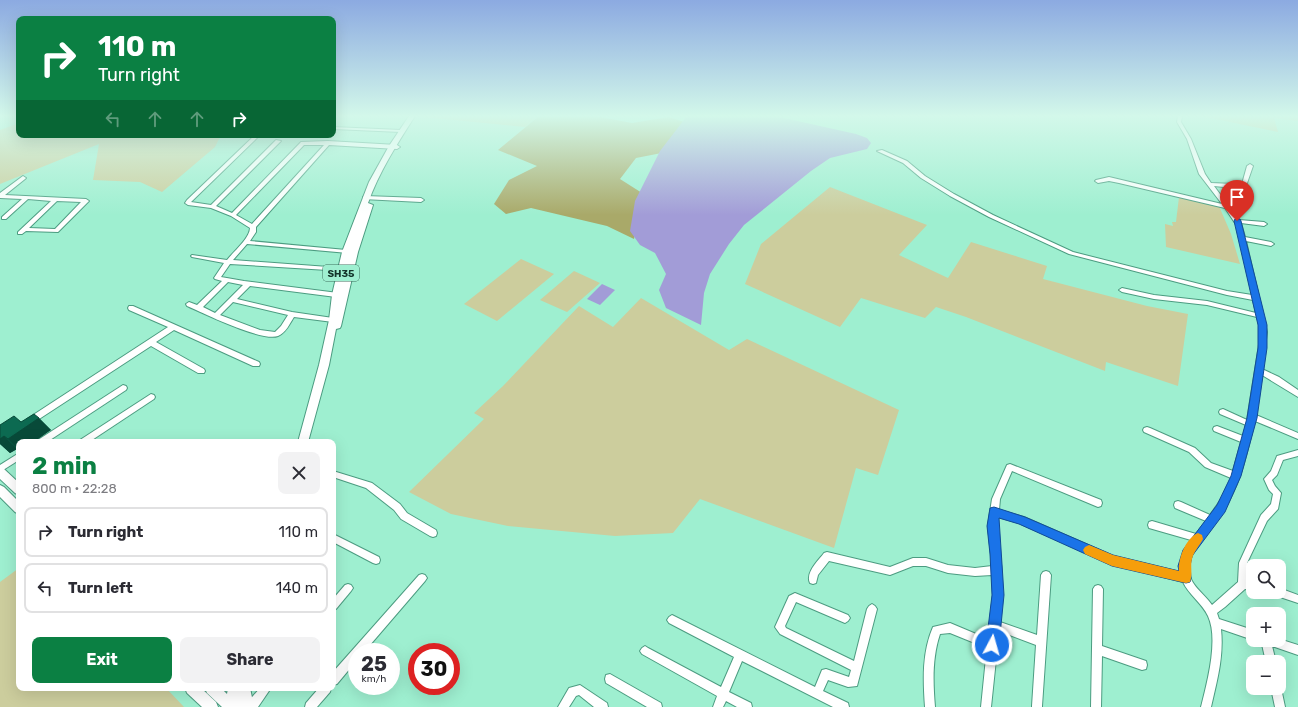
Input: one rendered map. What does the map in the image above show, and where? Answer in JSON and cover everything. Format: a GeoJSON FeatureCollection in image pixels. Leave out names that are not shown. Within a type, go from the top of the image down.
{"type":"FeatureCollection","features":[{"type":"Feature","properties":{"kind":"main road","name":"SH35"},"geometry":{"type":"LineString","coordinates":[[304,439],[324,365],[333,320],[336,295],[346,252],[369,197],[393,149]]}},
{"type":"Feature","properties":{"kind":"main road","name":"SH35"},"geometry":{"type":"LineString","coordinates":[[309,439],[354,252],[369,197]]}},
{"type":"Feature","properties":{"kind":"main road"},"geometry":{"type":"LineString","coordinates":[[0,472],[16,485]]}},
{"type":"Feature","properties":{"kind":"main road"},"geometry":{"type":"LineString","coordinates":[[0,490],[16,506]]}},
{"type":"Feature","properties":{"kind":"main road"},"geometry":{"type":"LineString","coordinates":[[195,691],[211,707]]}},
{"type":"Feature","properties":{"kind":"main road"},"geometry":{"type":"LineString","coordinates":[[215,691],[231,707]]}},
{"type":"Feature","properties":{"kind":"main road"},"geometry":{"type":"LineString","coordinates":[[231,707],[234,691]]}},
{"type":"Feature","properties":{"kind":"main road"},"geometry":{"type":"LineString","coordinates":[[231,707],[241,691]]}},
{"type":"Feature","properties":{"kind":"main road"},"geometry":{"type":"LineString","coordinates":[[244,691],[247,707]]}},
{"type":"Feature","properties":{"kind":"street"},"geometry":{"type":"LineString","coordinates":[[243,149],[189,201],[190,204],[212,207],[233,215],[253,227]]}},
{"type":"Feature","properties":{"kind":"street"},"geometry":{"type":"LineString","coordinates":[[212,207],[270,149]]}},
{"type":"Feature","properties":{"kind":"street"},"geometry":{"type":"LineString","coordinates":[[233,215],[297,149]]}},
{"type":"Feature","properties":{"kind":"street"},"geometry":{"type":"LineString","coordinates":[[323,149],[253,227],[252,232],[246,242],[228,262],[217,278],[248,284],[336,295]]}},
{"type":"Feature","properties":{"kind":"street"},"geometry":{"type":"LineString","coordinates":[[1193,149],[1202,174],[1237,221],[1264,332],[1251,421],[1236,476],[1225,502],[1187,554],[1184,566],[1186,578],[1192,589],[1211,612],[1216,623],[1217,660],[1206,707]]}},
{"type":"Feature","properties":{"kind":"street"},"geometry":{"type":"LineString","coordinates":[[880,151],[905,162],[923,177],[958,198],[1071,253],[1256,298]]}},
{"type":"Feature","properties":{"kind":"street"},"geometry":{"type":"LineString","coordinates":[[1209,184],[1234,186],[1244,185],[1250,166]]}},
{"type":"Feature","properties":{"kind":"street"},"geometry":{"type":"LineString","coordinates":[[0,196],[23,178]]}},
{"type":"Feature","properties":{"kind":"street"},"geometry":{"type":"LineString","coordinates":[[1098,181],[1109,179],[1119,181],[1227,207]]}},
{"type":"Feature","properties":{"kind":"street"},"geometry":{"type":"LineString","coordinates":[[0,196],[86,201],[57,230],[25,229]]}},
{"type":"Feature","properties":{"kind":"street"},"geometry":{"type":"LineString","coordinates":[[4,218],[27,197]]}},
{"type":"Feature","properties":{"kind":"street"},"geometry":{"type":"LineString","coordinates":[[369,197],[421,200]]}},
{"type":"Feature","properties":{"kind":"street"},"geometry":{"type":"LineString","coordinates":[[20,233],[56,199]]}},
{"type":"Feature","properties":{"kind":"street"},"geometry":{"type":"LineString","coordinates":[[1237,221],[1264,224]]}},
{"type":"Feature","properties":{"kind":"street"},"geometry":{"type":"LineString","coordinates":[[1242,238],[1271,244]]}},
{"type":"Feature","properties":{"kind":"street"},"geometry":{"type":"LineString","coordinates":[[246,242],[346,252]]}},
{"type":"Feature","properties":{"kind":"street"},"geometry":{"type":"LineString","coordinates":[[194,256],[228,262],[342,270]]}},
{"type":"Feature","properties":{"kind":"street"},"geometry":{"type":"LineString","coordinates":[[198,308],[227,280]]}},
{"type":"Feature","properties":{"kind":"street"},"geometry":{"type":"LineString","coordinates":[[215,316],[248,284]]}},
{"type":"Feature","properties":{"kind":"street"},"geometry":{"type":"LineString","coordinates":[[1122,290],[1154,297],[1207,303],[1261,316]]}},
{"type":"Feature","properties":{"kind":"street"},"geometry":{"type":"LineString","coordinates":[[232,300],[292,314],[333,320]]}},
{"type":"Feature","properties":{"kind":"street"},"geometry":{"type":"LineString","coordinates":[[189,304],[215,316],[272,334],[280,331],[292,314]]}},
{"type":"Feature","properties":{"kind":"street"},"geometry":{"type":"LineString","coordinates":[[131,308],[256,364]]}},
{"type":"Feature","properties":{"kind":"street"},"geometry":{"type":"LineString","coordinates":[[22,427],[174,327]]}},
{"type":"Feature","properties":{"kind":"street"},"geometry":{"type":"LineString","coordinates":[[150,342],[201,371]]}},
{"type":"Feature","properties":{"kind":"street"},"geometry":{"type":"LineString","coordinates":[[1259,370],[1276,379],[1298,394]]}},
{"type":"Feature","properties":{"kind":"street"},"geometry":{"type":"LineString","coordinates":[[46,439],[123,388]]}},
{"type":"Feature","properties":{"kind":"street"},"geometry":{"type":"LineString","coordinates":[[87,439],[150,397]]}},
{"type":"Feature","properties":{"kind":"street"},"geometry":{"type":"LineString","coordinates":[[1223,412],[1298,436]]}},
{"type":"Feature","properties":{"kind":"street"},"geometry":{"type":"LineString","coordinates":[[1217,429],[1246,441]]}},
{"type":"Feature","properties":{"kind":"street"},"geometry":{"type":"LineString","coordinates":[[1148,430],[1192,450],[1208,465],[1236,476]]}},
{"type":"Feature","properties":{"kind":"street"},"geometry":{"type":"LineString","coordinates":[[1211,612],[1222,604],[1243,584],[1243,563],[1264,518],[1274,506],[1277,493],[1272,488],[1268,479],[1274,473],[1280,458],[1298,453]]}},
{"type":"Feature","properties":{"kind":"street"},"geometry":{"type":"LineString","coordinates":[[0,469],[16,458]]}},
{"type":"Feature","properties":{"kind":"street"},"geometry":{"type":"LineString","coordinates":[[986,707],[998,595],[993,536],[994,512],[1002,483],[1011,467],[1098,503]]}},
{"type":"Feature","properties":{"kind":"street"},"geometry":{"type":"LineString","coordinates":[[336,475],[369,484],[397,507],[404,516],[434,533]]}},
{"type":"Feature","properties":{"kind":"street"},"geometry":{"type":"LineString","coordinates":[[1178,505],[1212,520]]}},
{"type":"Feature","properties":{"kind":"street"},"geometry":{"type":"LineString","coordinates":[[994,512],[1021,520],[1112,560],[1186,578]]}},
{"type":"Feature","properties":{"kind":"street"},"geometry":{"type":"LineString","coordinates":[[1152,525],[1198,538]]}},
{"type":"Feature","properties":{"kind":"street"},"geometry":{"type":"LineString","coordinates":[[336,540],[376,560]]}},
{"type":"Feature","properties":{"kind":"street"},"geometry":{"type":"LineString","coordinates":[[813,580],[814,574],[827,556],[890,571],[913,562],[926,562],[948,569],[975,572],[997,570]]}},
{"type":"Feature","properties":{"kind":"street"},"geometry":{"type":"LineString","coordinates":[[1038,706],[1046,575]]}},
{"type":"Feature","properties":{"kind":"street"},"geometry":{"type":"LineString","coordinates":[[365,643],[422,578]]}},
{"type":"Feature","properties":{"kind":"street"},"geometry":{"type":"LineString","coordinates":[[336,602],[348,588]]}},
{"type":"Feature","properties":{"kind":"street"},"geometry":{"type":"LineString","coordinates":[[1096,707],[1098,589]]}},
{"type":"Feature","properties":{"kind":"street"},"geometry":{"type":"LineString","coordinates":[[1286,595],[1298,599]]}},
{"type":"Feature","properties":{"kind":"street"},"geometry":{"type":"LineString","coordinates":[[845,618],[795,597],[792,599],[780,628],[783,631],[856,667]]}},
{"type":"Feature","properties":{"kind":"street"},"geometry":{"type":"LineString","coordinates":[[817,693],[824,676],[829,675],[851,683],[853,682],[872,609]]}},
{"type":"Feature","properties":{"kind":"street"},"geometry":{"type":"LineString","coordinates":[[672,620],[844,707]]}},
{"type":"Feature","properties":{"kind":"street"},"geometry":{"type":"LineString","coordinates":[[1216,623],[1246,633]]}},
{"type":"Feature","properties":{"kind":"street"},"geometry":{"type":"LineString","coordinates":[[994,625],[1042,642]]}},
{"type":"Feature","properties":{"kind":"street"},"geometry":{"type":"LineString","coordinates":[[930,707],[928,675],[932,642],[936,630],[950,628],[992,645]]}},
{"type":"Feature","properties":{"kind":"street"},"geometry":{"type":"LineString","coordinates":[[1286,646],[1298,650]]}},
{"type":"Feature","properties":{"kind":"street"},"geometry":{"type":"LineString","coordinates":[[1097,649],[1142,665]]}},
{"type":"Feature","properties":{"kind":"street"},"geometry":{"type":"LineString","coordinates":[[645,650],[746,707]]}},
{"type":"Feature","properties":{"kind":"street"},"geometry":{"type":"LineString","coordinates":[[718,707],[740,654]]}},
{"type":"Feature","properties":{"kind":"street"},"geometry":{"type":"LineString","coordinates":[[336,676],[348,662]]}},
{"type":"Feature","properties":{"kind":"street"},"geometry":{"type":"LineString","coordinates":[[610,679],[657,707]]}},
{"type":"Feature","properties":{"kind":"street"},"geometry":{"type":"LineString","coordinates":[[563,707],[576,690],[583,691],[603,707]]}},
{"type":"Feature","properties":{"kind":"street"},"geometry":{"type":"LineString","coordinates":[[251,707],[264,691]]}},
{"type":"Feature","properties":{"kind":"street"},"geometry":{"type":"LineString","coordinates":[[310,707],[323,691]]}},
{"type":"Feature","properties":{"kind":"street"},"geometry":{"type":"LineString","coordinates":[[1277,695],[1280,707]]}},
{"type":"Feature","properties":{"kind":"green space"},"geometry":{"type":"Polygon","coordinates":[[[0,149],[87,149],[0,184],[0,149]]]}},
{"type":"Feature","properties":{"kind":"green space"},"geometry":{"type":"Polygon","coordinates":[[[98,149],[213,149],[162,192],[140,182],[93,180],[98,149]]]}},
{"type":"Feature","properties":{"kind":"green space"},"geometry":{"type":"Polygon","coordinates":[[[830,187],[927,225],[899,255],[948,278],[971,242],[1047,266],[1043,279],[1147,306],[1188,314],[1178,386],[1106,362],[1105,371],[966,317],[936,307],[925,318],[861,298],[840,327],[745,284],[761,244],[830,187]]]}},
{"type":"Feature","properties":{"kind":"green space"},"geometry":{"type":"Polygon","coordinates":[[[1179,197],[1219,206],[1231,234],[1240,264],[1166,247],[1165,224],[1173,226],[1172,222],[1176,222],[1179,197]]]}},
{"type":"Feature","properties":{"kind":"green space"},"geometry":{"type":"Polygon","coordinates":[[[521,259],[554,274],[497,321],[464,304],[521,259]]]}},
{"type":"Feature","properties":{"kind":"green space"},"geometry":{"type":"Polygon","coordinates":[[[574,271],[600,283],[567,312],[540,300],[574,271]]]}},
{"type":"Feature","properties":{"kind":"green space"},"geometry":{"type":"Polygon","coordinates":[[[641,298],[729,350],[747,339],[899,410],[878,475],[856,468],[834,548],[700,499],[673,533],[615,536],[508,526],[451,514],[409,492],[484,419],[474,413],[503,386],[579,306],[613,327],[641,298]]]}},
{"type":"Feature","properties":{"kind":"green space"},"geometry":{"type":"Polygon","coordinates":[[[16,570],[16,691],[169,691],[184,707],[0,707],[0,582],[16,570]]]}},
{"type":"Feature","properties":{"kind":"shaded area"},"geometry":{"type":"Polygon","coordinates":[[[662,149],[867,149],[830,158],[811,171],[744,225],[729,244],[710,274],[704,293],[701,325],[666,308],[659,290],[666,274],[655,253],[640,245],[630,231],[635,201],[662,149]]]}},
{"type":"Feature","properties":{"kind":"shaded area"},"geometry":{"type":"Polygon","coordinates":[[[682,149],[636,158],[620,179],[642,193],[634,239],[607,226],[531,208],[506,214],[494,204],[509,180],[537,166],[498,150],[682,149]]]}},
{"type":"Feature","properties":{"kind":"shaded area"},"geometry":{"type":"Polygon","coordinates":[[[602,284],[615,290],[600,305],[587,299],[602,284]]]}},
{"type":"Feature","properties":{"kind":"building"},"geometry":{"type":"Polygon","coordinates":[[[34,414],[39,418],[8,439],[4,436],[0,439],[0,425],[14,416],[21,422],[34,414]]]}},
{"type":"Feature","properties":{"kind":"slow traffic"},"geometry":{"type":"LineString","coordinates":[[1089,550],[1112,560],[1186,578],[1184,572],[1185,560],[1191,547],[1198,539]]}},
{"type":"Feature","properties":{"kind":"route"},"geometry":{"type":"LineString","coordinates":[[992,645],[998,595],[996,554],[992,526],[994,512],[1021,520],[1112,560],[1186,578],[1184,566],[1187,554],[1221,508],[1228,496],[1236,476],[1252,418],[1259,370],[1264,332],[1263,325],[1240,226],[1237,221]]}}]}
